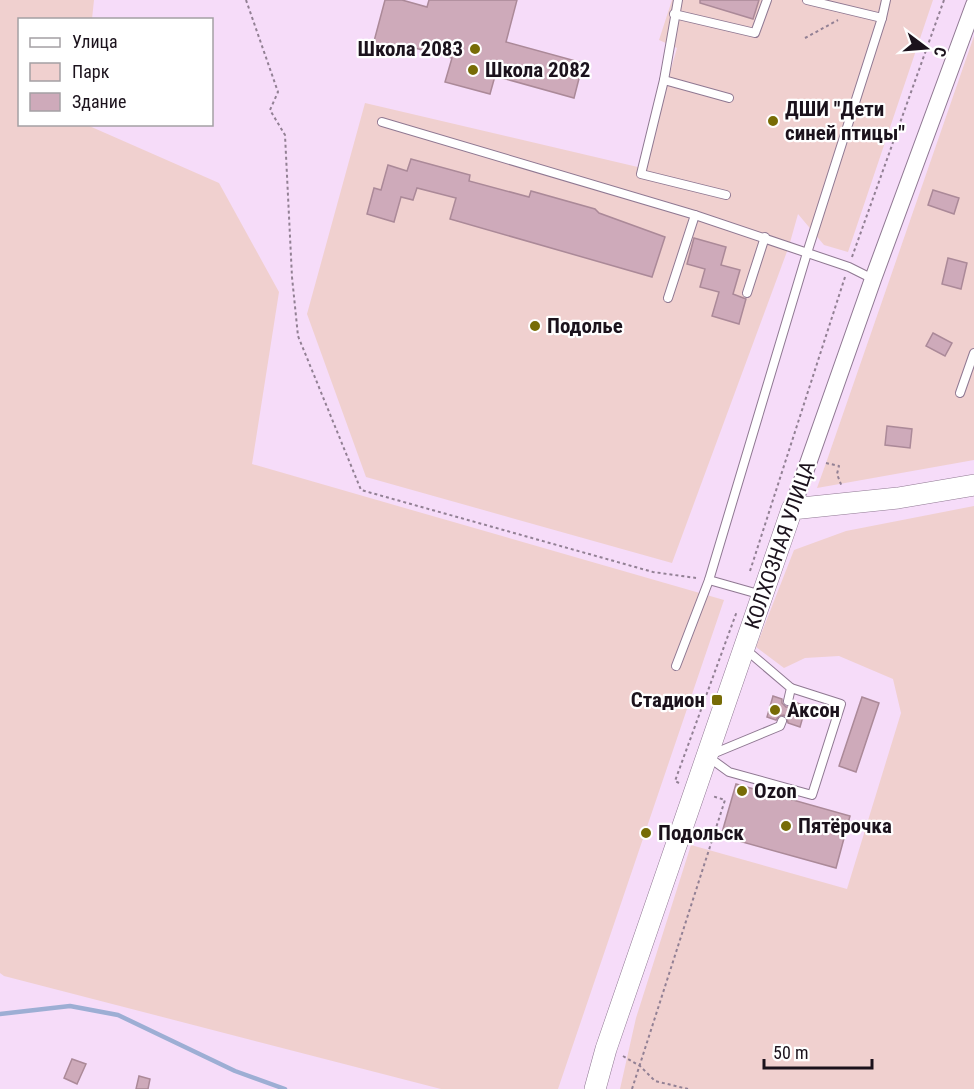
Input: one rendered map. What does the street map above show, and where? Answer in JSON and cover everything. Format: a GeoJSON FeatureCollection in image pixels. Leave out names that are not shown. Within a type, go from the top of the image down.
{"type":"FeatureCollection","features":[{"type":"Feature","properties":{"kind":"street","name":"КОЛХОЗНАЯ УЛИЦА"},"geometry":{"type":"LineString","coordinates":[[595,1089],[606,1049],[792,509],[873,279],[974,5]]}},
{"type":"Feature","properties":{"kind":"street"},"geometry":{"type":"LineString","coordinates":[[792,509],[898,498],[974,485]]}},
{"type":"Feature","properties":{"kind":"lane"},"geometry":{"type":"LineString","coordinates":[[678,0],[664,80],[641,174],[726,195]]}},
{"type":"Feature","properties":{"kind":"lane"},"geometry":{"type":"LineString","coordinates":[[674,14],[755,33],[767,0]]}},
{"type":"Feature","properties":{"kind":"lane"},"geometry":{"type":"LineString","coordinates":[[807,0],[882,18]]}},
{"type":"Feature","properties":{"kind":"lane"},"geometry":{"type":"LineString","coordinates":[[676,666],[709,580],[886,0]]}},
{"type":"Feature","properties":{"kind":"lane"},"geometry":{"type":"LineString","coordinates":[[664,80],[729,98]]}},
{"type":"Feature","properties":{"kind":"lane"},"geometry":{"type":"LineString","coordinates":[[382,122],[694,214],[849,267],[873,279]]}},
{"type":"Feature","properties":{"kind":"lane"},"geometry":{"type":"LineString","coordinates":[[668,298],[694,214]]}},
{"type":"Feature","properties":{"kind":"lane"},"geometry":{"type":"LineString","coordinates":[[747,293],[765,237]]}},
{"type":"Feature","properties":{"kind":"lane"},"geometry":{"type":"LineString","coordinates":[[960,393],[974,353]]}},
{"type":"Feature","properties":{"kind":"lane"},"geometry":{"type":"LineString","coordinates":[[709,580],[762,595]]}},
{"type":"Feature","properties":{"kind":"lane"},"geometry":{"type":"LineString","coordinates":[[707,756],[729,772],[812,795],[841,704],[791,688],[744,648]]}},
{"type":"Feature","properties":{"kind":"lane"},"geometry":{"type":"LineString","coordinates":[[788,701],[791,688]]}},
{"type":"Feature","properties":{"kind":"lane"},"geometry":{"type":"LineString","coordinates":[[707,756],[780,726],[782,721]]}},
{"type":"Feature","properties":{"kind":"path"},"geometry":{"type":"LineString","coordinates":[[246,0],[278,92],[270,110],[285,135],[292,277],[298,336],[362,490],[653,572],[709,580]]}},
{"type":"Feature","properties":{"kind":"path"},"geometry":{"type":"LineString","coordinates":[[805,38],[854,11]]}},
{"type":"Feature","properties":{"kind":"path"},"geometry":{"type":"LineString","coordinates":[[606,1049],[640,1066],[655,1081],[688,1089]]}},
{"type":"Feature","properties":{"kind":"green space"},"geometry":{"type":"Polygon","coordinates":[[[0,0],[94,0],[92,18],[18,18],[18,126],[89,126],[219,183],[279,292],[252,464],[724,600],[558,1089],[441,1089],[4,976],[0,973],[0,0]]]}},
{"type":"Feature","properties":{"kind":"green space","name":"Подолье"},"geometry":{"type":"Polygon","coordinates":[[[672,0],[933,0],[848,252],[824,245],[798,214],[789,246],[672,563],[366,477],[307,314],[365,103],[642,168],[677,48],[659,40],[672,0]]]}},
{"type":"Feature","properties":{"kind":"green space"},"geometry":{"type":"Polygon","coordinates":[[[974,36],[974,460],[817,488],[826,463],[974,36]]]}},
{"type":"Feature","properties":{"kind":"green space"},"geometry":{"type":"Polygon","coordinates":[[[974,506],[974,1089],[620,1089],[636,1018],[691,845],[847,889],[901,713],[893,679],[839,656],[805,658],[784,668],[756,647],[794,550],[846,531],[974,506]]]}},
{"type":"Feature","properties":{"kind":"building","name":"Школа 2083"},"geometry":{"type":"Polygon","coordinates":[[[385,0],[402,0],[427,7],[429,0],[517,0],[506,42],[583,63],[574,98],[495,76],[490,94],[445,82],[452,58],[400,44],[398,52],[373,45],[385,0]]]}},
{"type":"Feature","properties":{"kind":"building"},"geometry":{"type":"Polygon","coordinates":[[[700,0],[759,0],[753,19],[700,3],[700,0]]]}},
{"type":"Feature","properties":{"kind":"building"},"geometry":{"type":"Polygon","coordinates":[[[411,159],[470,175],[469,181],[529,197],[531,191],[595,209],[599,213],[665,237],[652,277],[450,219],[456,198],[417,188],[413,200],[401,197],[394,222],[367,214],[374,188],[381,190],[388,165],[407,171],[411,159]]]}},
{"type":"Feature","properties":{"kind":"building"},"geometry":{"type":"Polygon","coordinates":[[[933,190],[959,198],[954,214],[928,205],[933,190]]]}},
{"type":"Feature","properties":{"kind":"building"},"geometry":{"type":"Polygon","coordinates":[[[694,238],[726,247],[721,265],[740,270],[733,294],[746,299],[739,324],[712,316],[719,292],[700,287],[705,269],[687,264],[694,238]]]}},
{"type":"Feature","properties":{"kind":"building"},"geometry":{"type":"Polygon","coordinates":[[[948,258],[967,263],[961,289],[942,284],[948,258]]]}},
{"type":"Feature","properties":{"kind":"building"},"geometry":{"type":"Polygon","coordinates":[[[933,333],[952,343],[945,356],[926,346],[933,333]]]}},
{"type":"Feature","properties":{"kind":"building"},"geometry":{"type":"Polygon","coordinates":[[[887,426],[912,429],[910,448],[885,445],[887,426]]]}},
{"type":"Feature","properties":{"kind":"building"},"geometry":{"type":"Polygon","coordinates":[[[773,696],[782,699],[786,707],[790,707],[794,702],[806,706],[800,727],[788,723],[784,715],[779,716],[776,720],[767,717],[773,696]]]}},
{"type":"Feature","properties":{"kind":"building"},"geometry":{"type":"Polygon","coordinates":[[[862,697],[879,703],[856,772],[839,766],[862,697]]]}},
{"type":"Feature","properties":{"kind":"building","name":"Пятёрочка"},"geometry":{"type":"Polygon","coordinates":[[[736,784],[850,816],[836,868],[721,836],[736,784]]]}},
{"type":"Feature","properties":{"kind":"building"},"geometry":{"type":"Polygon","coordinates":[[[72,1059],[86,1064],[77,1084],[64,1078],[72,1059]]]}},
{"type":"Feature","properties":{"kind":"building"},"geometry":{"type":"Polygon","coordinates":[[[139,1076],[150,1079],[148,1089],[136,1089],[139,1076]]]}},
{"type":"Feature","properties":{"kind":"waterway"},"geometry":{"type":"LineString","coordinates":[[0,1014],[70,1006],[118,1015],[235,1071],[285,1089]]}},
{"type":"Feature","properties":{"kind":"place","name":"Школа 2083"},"geometry":{"type":"Point","coordinates":[475,49]}},
{"type":"Feature","properties":{"kind":"place","name":"Школа 2082"},"geometry":{"type":"Point","coordinates":[473,70]}},
{"type":"Feature","properties":{"kind":"place","name":"ДШИ \"Дети синей птицы\""},"geometry":{"type":"Point","coordinates":[773,121]}},
{"type":"Feature","properties":{"kind":"place","name":"Подолье"},"geometry":{"type":"Point","coordinates":[535,326]}},
{"type":"Feature","properties":{"kind":"place","name":"Стадион"},"geometry":{"type":"Point","coordinates":[717,700]}},
{"type":"Feature","properties":{"kind":"place","name":"Аксон"},"geometry":{"type":"Point","coordinates":[775,710]}},
{"type":"Feature","properties":{"kind":"place","name":"Ozon"},"geometry":{"type":"Point","coordinates":[742,791]}},
{"type":"Feature","properties":{"kind":"place","name":"Пятёрочка"},"geometry":{"type":"Point","coordinates":[786,826]}},
{"type":"Feature","properties":{"kind":"place","name":"Подольск"},"geometry":{"type":"Point","coordinates":[646,833]}}]}
